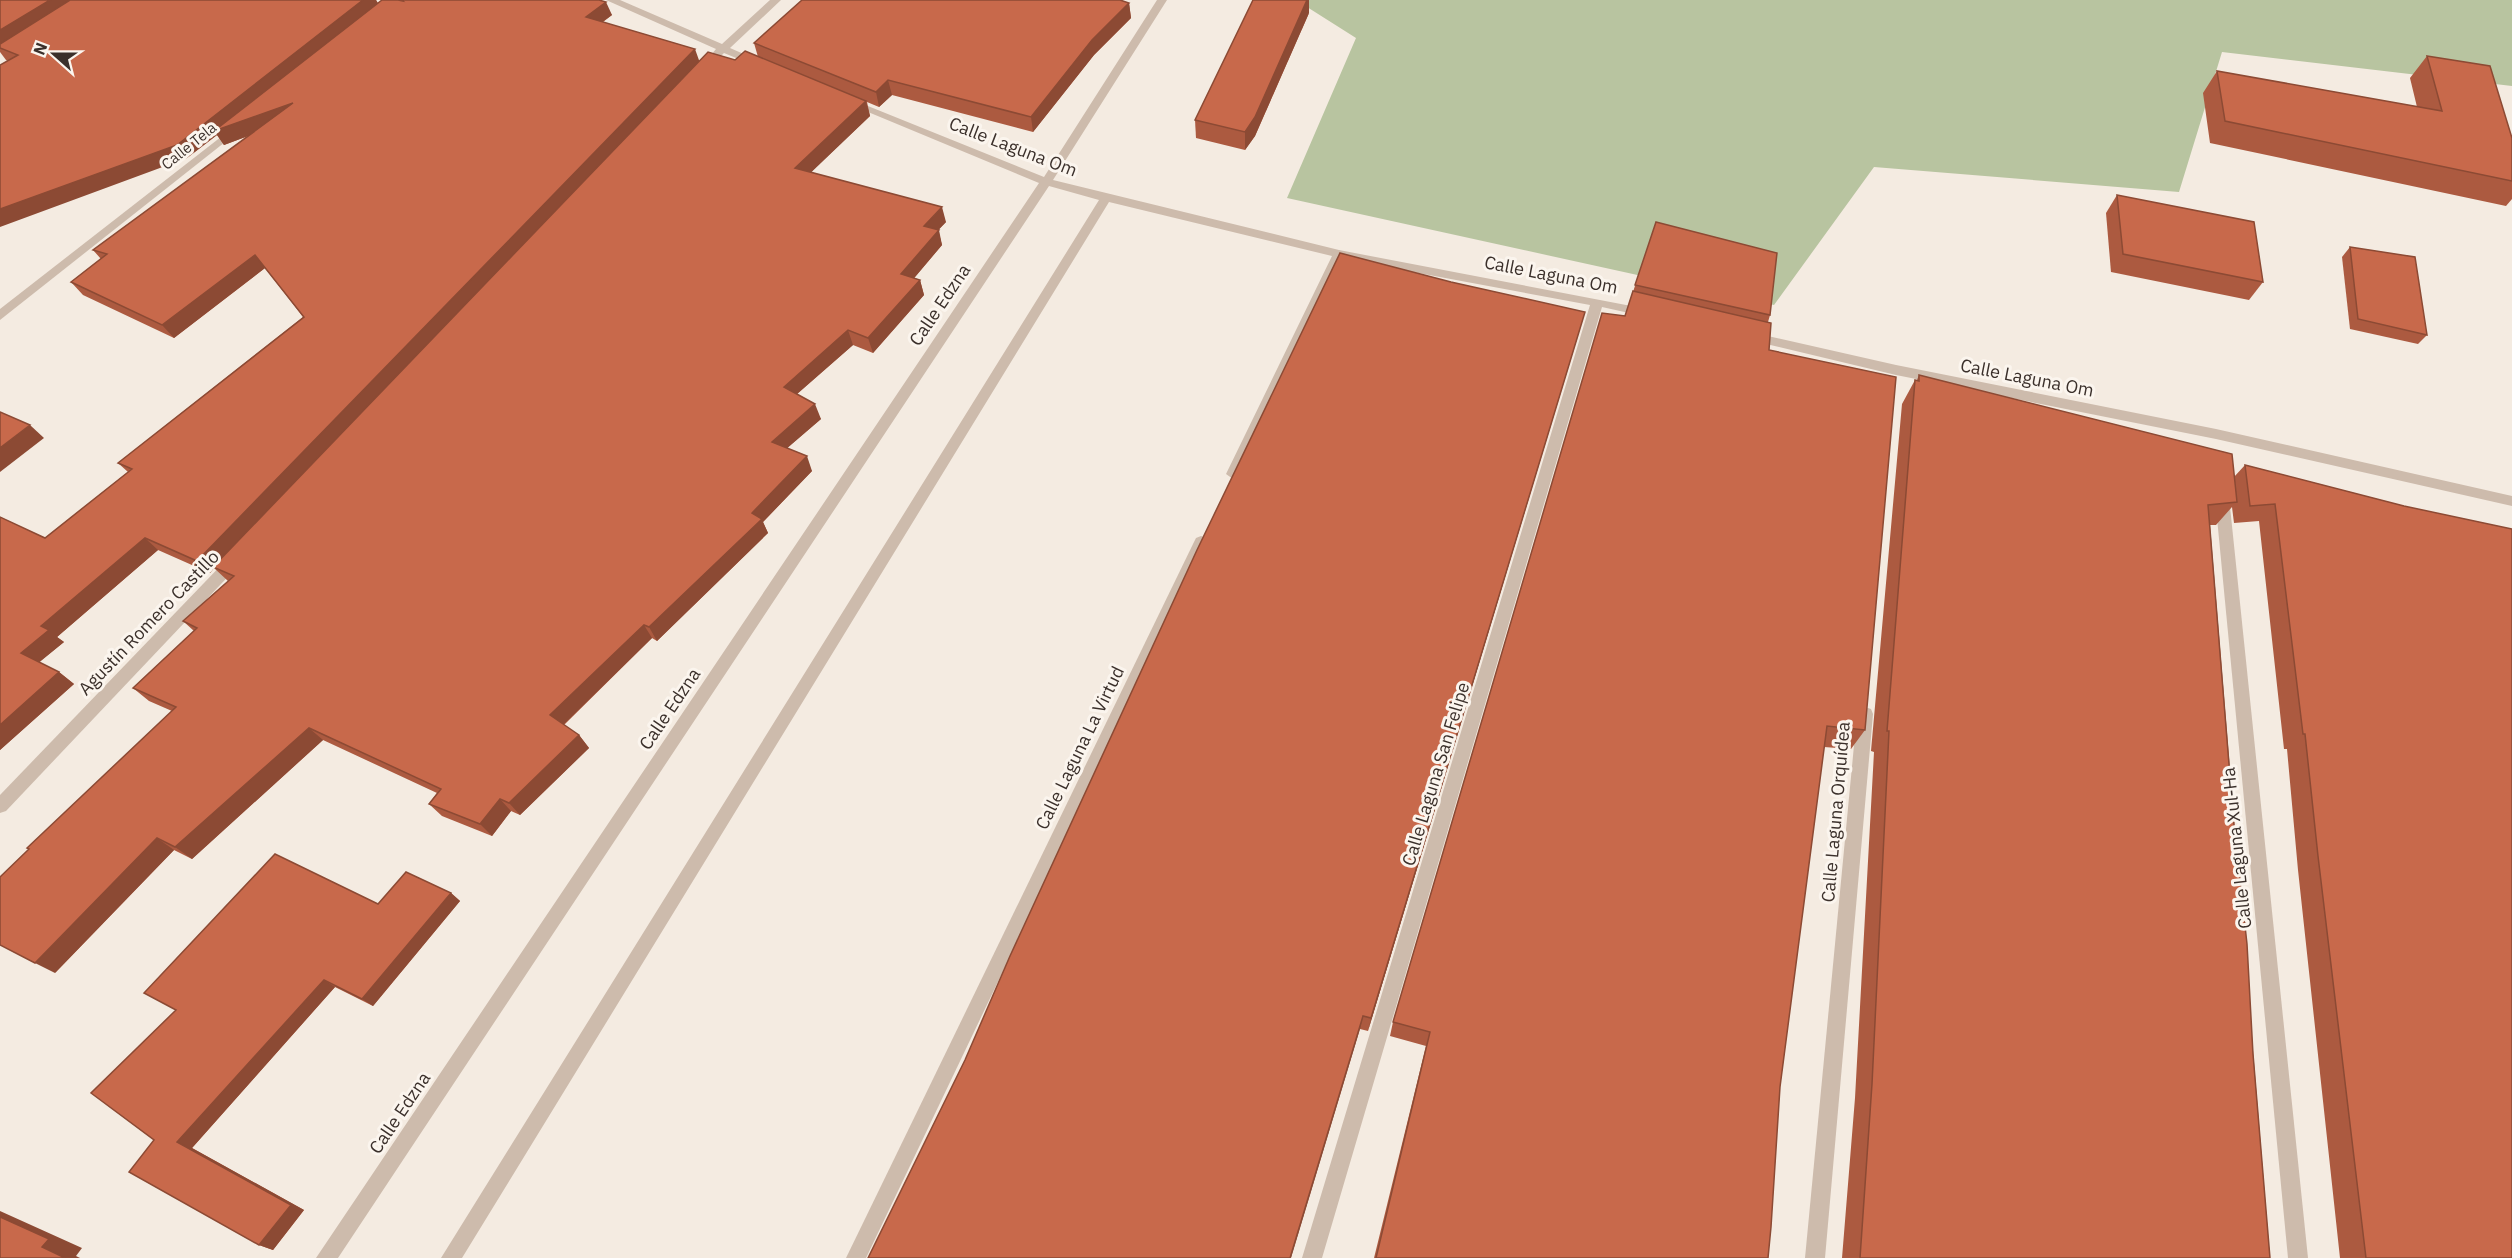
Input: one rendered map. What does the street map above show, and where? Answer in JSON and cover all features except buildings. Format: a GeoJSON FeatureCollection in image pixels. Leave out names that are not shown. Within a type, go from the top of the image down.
{"type":"FeatureCollection","features":[{"type":"Feature","properties":{"kind":"street"},"geometry":{"type":"LineString","coordinates":[[611,0],[766,67]]}},
{"type":"Feature","properties":{"kind":"street"},"geometry":{"type":"LineString","coordinates":[[706,65],[776,0]]}},
{"type":"Feature","properties":{"kind":"street","name":"Calle Edzna"},"geometry":{"type":"LineString","coordinates":[[326,1258],[1046,182],[1162,0]]}},
{"type":"Feature","properties":{"kind":"street","name":"Calle Laguna Om"},"geometry":{"type":"LineString","coordinates":[[842,99],[1046,182],[1106,198],[1339,254],[1655,315]]}},
{"type":"Feature","properties":{"kind":"street","name":"Calle Tela"},"geometry":{"type":"LineString","coordinates":[[0,316],[249,118]]}},
{"type":"Feature","properties":{"kind":"street"},"geometry":{"type":"LineString","coordinates":[[451,1258],[1106,198]]}},
{"type":"Feature","properties":{"kind":"street"},"geometry":{"type":"LineString","coordinates":[[1225,492],[1339,254]]}},
{"type":"Feature","properties":{"kind":"street","name":"Calle Laguna San Felipe"},"geometry":{"type":"LineString","coordinates":[[1312,1258],[1597,302]]}},
{"type":"Feature","properties":{"kind":"street","name":"Calle Laguna Om"},"geometry":{"type":"LineString","coordinates":[[1735,333],[1896,376],[2512,501]]}},
{"type":"Feature","properties":{"kind":"street","name":"Calle Laguna Xul-Ha"},"geometry":{"type":"LineString","coordinates":[[2220,482],[2298,1258]]}},
{"type":"Feature","properties":{"kind":"street","name":"Calle Laguna La Virtud"},"geometry":{"type":"LineString","coordinates":[[856,1258],[1209,524]]}},
{"type":"Feature","properties":{"kind":"street","name":"Agustín Romero Castillo"},"geometry":{"type":"LineString","coordinates":[[0,806],[246,548]]}},
{"type":"Feature","properties":{"kind":"street","name":"Calle Laguna Orquídea"},"geometry":{"type":"LineString","coordinates":[[1815,1258],[1866,701]]}},
{"type":"Feature","properties":{"kind":"green space"},"geometry":{"type":"Polygon","coordinates":[[[1296,0],[2512,0],[2512,86],[2222,52],[2179,192],[1874,167],[1774,305],[1287,198],[1356,38],[1296,0]]]}}]}
